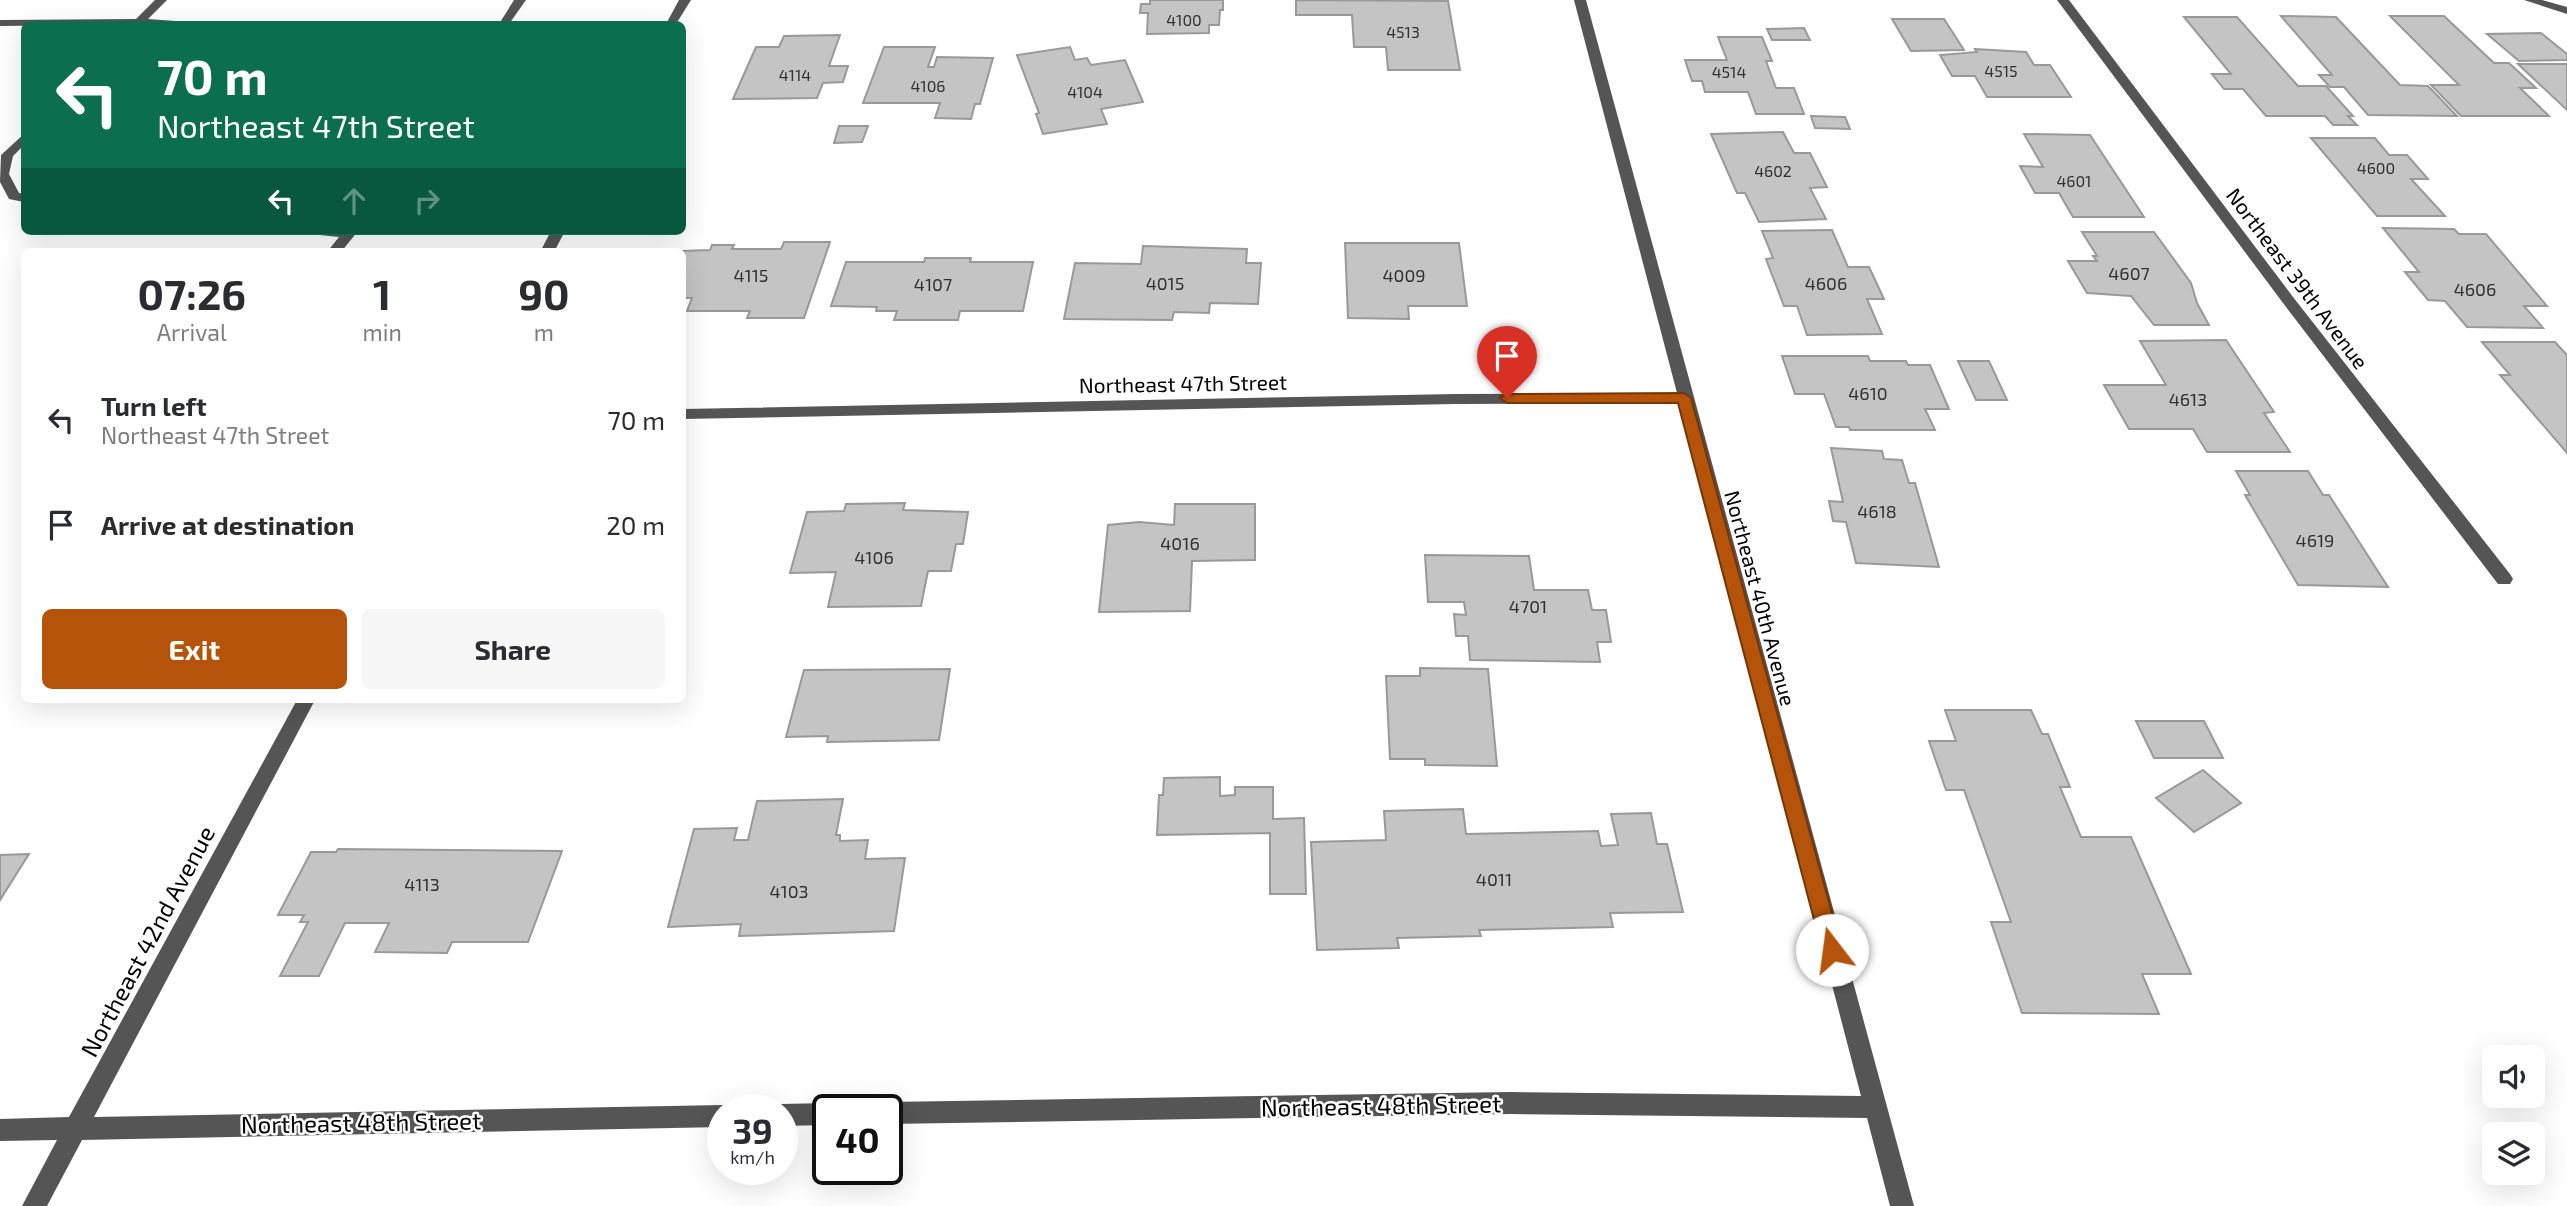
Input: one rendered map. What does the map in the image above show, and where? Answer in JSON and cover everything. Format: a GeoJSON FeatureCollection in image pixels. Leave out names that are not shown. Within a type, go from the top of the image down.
{"type":"FeatureCollection","features":[{"type":"Feature","properties":{"kind":"street"},"geometry":{"type":"LineString","coordinates":[[140,21],[161,0]]}},
{"type":"Feature","properties":{"kind":"street"},"geometry":{"type":"LineString","coordinates":[[506,21],[520,0]]}},
{"type":"Feature","properties":{"kind":"street"},"geometry":{"type":"LineString","coordinates":[[673,21],[685,0]]}},
{"type":"Feature","properties":{"kind":"street","name":"Northeast 40th Avenue"},"geometry":{"type":"LineString","coordinates":[[1580,0],[1684,398],[1902,1206]]}},
{"type":"Feature","properties":{"kind":"street","name":"Northeast 39th Avenue"},"geometry":{"type":"LineString","coordinates":[[2063,0],[2288,300],[2504,579]]}},
{"type":"Feature","properties":{"kind":"street"},"geometry":{"type":"LineString","coordinates":[[2529,0],[2567,10]]}},
{"type":"Feature","properties":{"kind":"street"},"geometry":{"type":"LineString","coordinates":[[0,23],[21,23]]}},
{"type":"Feature","properties":{"kind":"street"},"geometry":{"type":"LineString","coordinates":[[21,141],[7,155],[2,174],[13,197],[21,198]]}},
{"type":"Feature","properties":{"kind":"street","name":"Northeast 47th Street"},"geometry":{"type":"LineString","coordinates":[[686,414],[1456,398],[1684,398]]}},
{"type":"Feature","properties":{"kind":"street","name":"Northeast 42nd Avenue"},"geometry":{"type":"LineString","coordinates":[[34,1206],[304,703]]}},
{"type":"Feature","properties":{"kind":"street","name":"Northeast 48th Street"},"geometry":{"type":"LineString","coordinates":[[903,1113],[1511,1103],[1874,1107]]}},
{"type":"Feature","properties":{"kind":"street","name":"Northeast 48th Street"},"geometry":{"type":"LineString","coordinates":[[0,1130],[707,1116]]}},
{"type":"Feature","properties":{"kind":"building"},"geometry":{"type":"Polygon","coordinates":[[[1150,0],[1223,0],[1223,10],[1220,10],[1219,25],[1209,25],[1209,33],[1147,34],[1148,13],[1140,13],[1141,4],[1150,4],[1150,0]]]}},
{"type":"Feature","properties":{"kind":"building"},"geometry":{"type":"Polygon","coordinates":[[[1296,0],[1448,1],[1460,70],[1388,70],[1386,47],[1354,47],[1352,15],[1296,15],[1296,0]]]}},
{"type":"Feature","properties":{"kind":"building"},"geometry":{"type":"Polygon","coordinates":[[[2281,16],[2336,17],[2400,85],[2428,86],[2457,116],[2368,115],[2344,87],[2330,87],[2319,75],[2332,75],[2281,16]]]}},
{"type":"Feature","properties":{"kind":"building"},"geometry":{"type":"Polygon","coordinates":[[[2390,16],[2444,16],[2494,63],[2509,63],[2536,88],[2520,88],[2549,116],[2461,116],[2431,85],[2459,85],[2390,16]]]}},
{"type":"Feature","properties":{"kind":"building"},"geometry":{"type":"Polygon","coordinates":[[[2184,17],[2237,17],[2298,86],[2326,86],[2353,116],[2348,116],[2357,125],[2333,125],[2325,116],[2266,116],[2243,89],[2224,89],[2212,74],[2231,74],[2184,17]]]}},
{"type":"Feature","properties":{"kind":"building"},"geometry":{"type":"Polygon","coordinates":[[[1892,19],[1944,19],[1964,50],[1911,51],[1892,19]]]}},
{"type":"Feature","properties":{"kind":"building"},"geometry":{"type":"Polygon","coordinates":[[[1804,28],[1810,40],[1772,40],[1767,29],[1804,28]]]}},
{"type":"Feature","properties":{"kind":"building"},"geometry":{"type":"Polygon","coordinates":[[[2541,33],[2567,54],[2567,60],[2519,61],[2487,34],[2541,33]]]}},
{"type":"Feature","properties":{"kind":"building"},"geometry":{"type":"Polygon","coordinates":[[[840,35],[829,66],[848,66],[843,82],[823,83],[817,98],[733,99],[756,47],[779,47],[784,36],[840,35]]]}},
{"type":"Feature","properties":{"kind":"building"},"geometry":{"type":"Polygon","coordinates":[[[1718,37],[1762,37],[1772,61],[1766,61],[1776,88],[1794,88],[1804,114],[1756,114],[1748,92],[1705,92],[1702,81],[1692,81],[1685,60],[1727,60],[1718,37]]]}},
{"type":"Feature","properties":{"kind":"building"},"geometry":{"type":"Polygon","coordinates":[[[884,47],[935,47],[928,67],[934,67],[937,57],[993,58],[980,104],[975,104],[971,119],[935,118],[940,103],[863,103],[884,47]]]}},
{"type":"Feature","properties":{"kind":"building"},"geometry":{"type":"Polygon","coordinates":[[[1070,47],[1075,60],[1087,58],[1091,65],[1125,60],[1143,102],[1101,109],[1107,124],[1043,134],[1036,114],[1039,113],[1017,55],[1070,47]]]}},
{"type":"Feature","properties":{"kind":"building"},"geometry":{"type":"Polygon","coordinates":[[[1975,49],[2026,52],[2034,65],[2050,65],[2071,97],[1987,97],[1975,76],[1952,76],[1940,55],[1977,52],[1975,49]]]}},
{"type":"Feature","properties":{"kind":"building"},"geometry":{"type":"Polygon","coordinates":[[[2518,64],[2567,64],[2567,110],[2518,64]]]}},
{"type":"Feature","properties":{"kind":"building"},"geometry":{"type":"Polygon","coordinates":[[[1811,116],[1845,117],[1850,129],[1815,128],[1811,116]]]}},
{"type":"Feature","properties":{"kind":"building"},"geometry":{"type":"Polygon","coordinates":[[[839,126],[868,126],[862,142],[834,143],[839,126]]]}},
{"type":"Feature","properties":{"kind":"building"},"geometry":{"type":"Polygon","coordinates":[[[1783,132],[1794,153],[1810,153],[1827,187],[1810,188],[1826,219],[1759,222],[1745,193],[1737,193],[1711,134],[1783,132]]]}},
{"type":"Feature","properties":{"kind":"building"},"geometry":{"type":"Polygon","coordinates":[[[2024,134],[2090,135],[2144,217],[2073,217],[2059,193],[2035,193],[2020,166],[2043,167],[2024,134]]]}},
{"type":"Feature","properties":{"kind":"building"},"geometry":{"type":"Polygon","coordinates":[[[2311,138],[2375,138],[2389,155],[2407,155],[2428,179],[2411,179],[2445,216],[2377,216],[2311,138]]]}},
{"type":"Feature","properties":{"kind":"building"},"geometry":{"type":"Polygon","coordinates":[[[2383,228],[2454,229],[2459,234],[2486,234],[2547,306],[2524,306],[2543,328],[2467,327],[2445,301],[2428,300],[2405,272],[2419,272],[2383,228]]]}},
{"type":"Feature","properties":{"kind":"building"},"geometry":{"type":"Polygon","coordinates":[[[1832,230],[1848,267],[1869,267],[1884,299],[1867,299],[1882,334],[1807,335],[1797,306],[1784,306],[1766,259],[1773,258],[1762,231],[1832,230]]]}},
{"type":"Feature","properties":{"kind":"building"},"geometry":{"type":"Polygon","coordinates":[[[2082,232],[2154,232],[2191,283],[2197,303],[2209,325],[2154,325],[2131,296],[2087,293],[2068,261],[2097,261],[2093,256],[2097,256],[2082,232]]]}},
{"type":"Feature","properties":{"kind":"building"},"geometry":{"type":"Polygon","coordinates":[[[784,242],[830,242],[804,318],[747,318],[750,311],[687,311],[692,298],[686,298],[686,251],[710,250],[712,245],[734,245],[732,249],[781,249],[784,242]]]}},
{"type":"Feature","properties":{"kind":"building"},"geometry":{"type":"Polygon","coordinates":[[[1345,243],[1459,243],[1467,306],[1408,306],[1409,319],[1348,318],[1345,243]]]}},
{"type":"Feature","properties":{"kind":"building"},"geometry":{"type":"Polygon","coordinates":[[[1143,246],[1247,249],[1246,263],[1261,263],[1258,304],[1210,303],[1209,313],[1174,312],[1172,320],[1064,319],[1075,263],[1141,264],[1143,246]]]}},
{"type":"Feature","properties":{"kind":"building"},"geometry":{"type":"Polygon","coordinates":[[[925,258],[971,258],[970,262],[1033,262],[1023,311],[960,311],[958,320],[894,320],[897,311],[876,311],[877,307],[831,306],[846,262],[924,262],[925,258]]]}},
{"type":"Feature","properties":{"kind":"building"},"geometry":{"type":"Polygon","coordinates":[[[2226,340],[2274,412],[2264,413],[2290,452],[2207,452],[2193,429],[2129,429],[2104,385],[2166,385],[2140,341],[2226,340]]]}},
{"type":"Feature","properties":{"kind":"building"},"geometry":{"type":"Polygon","coordinates":[[[2482,342],[2555,342],[2567,355],[2567,453],[2500,375],[2510,375],[2482,342]]]}},
{"type":"Feature","properties":{"kind":"building"},"geometry":{"type":"Polygon","coordinates":[[[1782,356],[1868,356],[1870,361],[1906,361],[1908,365],[1930,365],[1949,409],[1925,409],[1935,430],[1850,430],[1849,427],[1836,427],[1824,394],[1795,394],[1782,356]]]}},
{"type":"Feature","properties":{"kind":"building"},"geometry":{"type":"Polygon","coordinates":[[[1958,361],[1989,361],[2007,400],[1976,400],[1958,361]]]}},
{"type":"Feature","properties":{"kind":"building"},"geometry":{"type":"Polygon","coordinates":[[[1831,448],[1882,451],[1884,459],[1902,460],[1909,483],[1915,483],[1939,567],[1856,563],[1846,522],[1833,521],[1829,501],[1843,502],[1831,448]]]}},
{"type":"Feature","properties":{"kind":"building"},"geometry":{"type":"Polygon","coordinates":[[[2236,471],[2308,471],[2323,495],[2329,495],[2388,587],[2298,585],[2245,495],[2250,495],[2236,471]]]}},
{"type":"Feature","properties":{"kind":"building"},"geometry":{"type":"Polygon","coordinates":[[[905,503],[903,510],[968,512],[963,544],[956,544],[951,571],[928,571],[921,606],[828,607],[836,572],[790,573],[807,512],[844,511],[846,504],[905,503]]]}},
{"type":"Feature","properties":{"kind":"building"},"geometry":{"type":"Polygon","coordinates":[[[1175,504],[1255,504],[1255,560],[1192,561],[1190,611],[1099,612],[1108,525],[1139,522],[1174,525],[1175,504]]]}},
{"type":"Feature","properties":{"kind":"building"},"geometry":{"type":"Polygon","coordinates":[[[1425,555],[1529,556],[1534,590],[1588,590],[1592,610],[1606,610],[1611,642],[1597,642],[1600,662],[1470,660],[1468,636],[1456,636],[1454,614],[1466,615],[1464,602],[1428,602],[1425,555]]]}},
{"type":"Feature","properties":{"kind":"building"},"geometry":{"type":"Polygon","coordinates":[[[1420,668],[1488,669],[1497,766],[1425,765],[1425,759],[1390,759],[1386,676],[1420,676],[1420,668]]]}},
{"type":"Feature","properties":{"kind":"building"},"geometry":{"type":"Polygon","coordinates":[[[950,669],[939,740],[827,742],[828,736],[786,737],[804,670],[950,669]]]}},
{"type":"Feature","properties":{"kind":"building"},"geometry":{"type":"Polygon","coordinates":[[[1945,710],[2031,710],[2042,734],[2048,734],[2070,787],[2060,787],[2081,837],[2131,837],[2191,974],[2142,974],[2159,1014],[2022,1013],[1991,922],[2011,922],[1964,790],[1946,790],[1929,741],[1956,741],[1945,710]]]}},
{"type":"Feature","properties":{"kind":"building"},"geometry":{"type":"Polygon","coordinates":[[[2136,721],[2204,721],[2223,758],[2154,758],[2136,721]]]}},
{"type":"Feature","properties":{"kind":"building"},"geometry":{"type":"Polygon","coordinates":[[[2203,770],[2241,803],[2194,832],[2156,798],[2203,770]]]}},
{"type":"Feature","properties":{"kind":"building"},"geometry":{"type":"Polygon","coordinates":[[[1220,777],[1220,796],[1235,795],[1235,787],[1273,787],[1273,819],[1304,818],[1306,894],[1270,894],[1270,833],[1157,835],[1159,795],[1163,795],[1164,778],[1220,777]]]}},
{"type":"Feature","properties":{"kind":"building"},"geometry":{"type":"Polygon","coordinates":[[[843,799],[836,835],[840,835],[840,841],[868,840],[865,859],[905,858],[894,931],[739,936],[741,924],[668,927],[694,829],[737,828],[734,840],[748,840],[757,801],[843,799]]]}},
{"type":"Feature","properties":{"kind":"building"},"geometry":{"type":"Polygon","coordinates":[[[1463,809],[1466,834],[1598,831],[1601,846],[1618,845],[1611,814],[1651,813],[1657,844],[1667,844],[1683,912],[1610,913],[1613,927],[1479,930],[1481,936],[1397,938],[1399,948],[1317,950],[1311,842],[1386,840],[1384,811],[1463,809]]]}},
{"type":"Feature","properties":{"kind":"building"},"geometry":{"type":"Polygon","coordinates":[[[338,849],[562,851],[528,942],[452,942],[447,953],[375,952],[389,923],[345,923],[319,976],[280,976],[308,922],[300,922],[304,915],[278,915],[311,852],[336,852],[338,849]]]}},
{"type":"Feature","properties":{"kind":"building"},"geometry":{"type":"Polygon","coordinates":[[[29,854],[0,900],[0,855],[29,854]]]}},
{"type":"Feature","properties":{"kind":"route"},"geometry":{"type":"LineString","coordinates":[[1507,398],[1684,398],[1832,950]]}}]}
